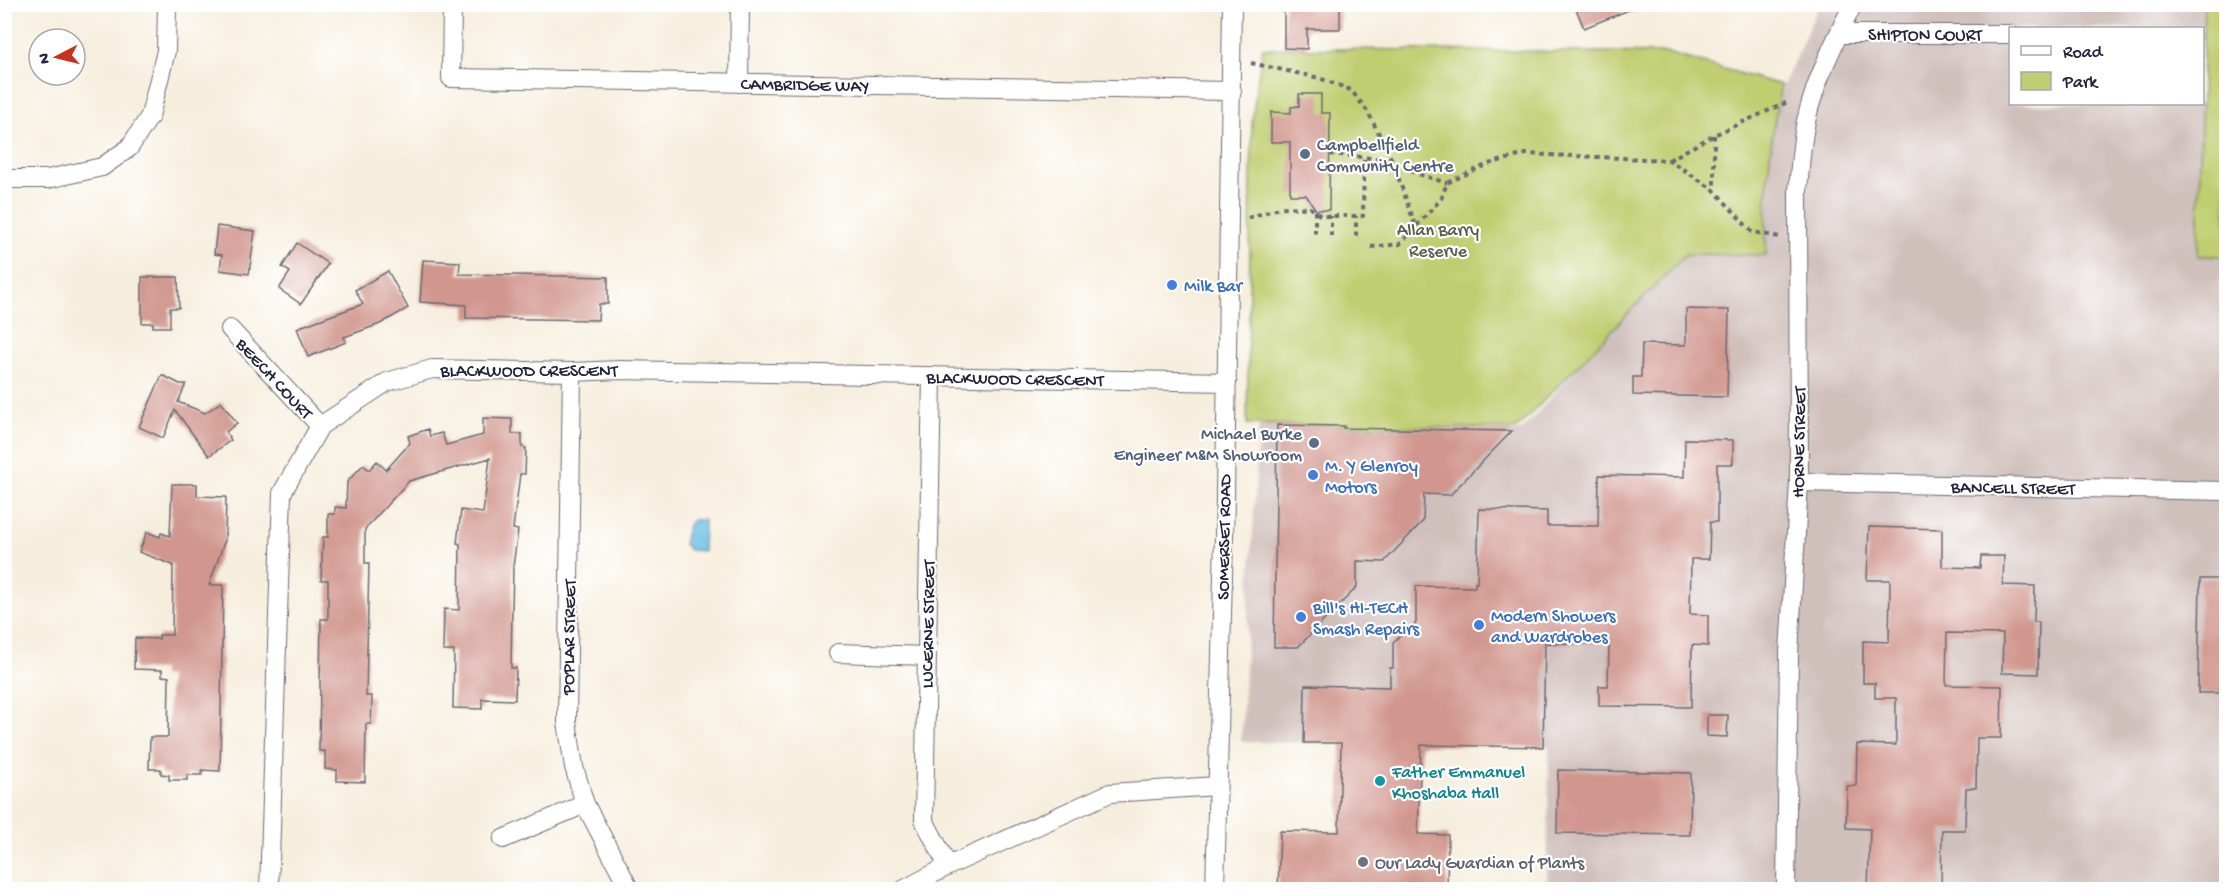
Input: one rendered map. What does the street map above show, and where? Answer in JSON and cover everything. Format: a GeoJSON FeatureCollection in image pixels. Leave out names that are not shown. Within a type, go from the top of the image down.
{"type":"FeatureCollection","features":[{"type":"Feature","properties":{"kind":"street"},"geometry":{"type":"LineString","coordinates":[[4,179],[48,179],[102,167],[129,148],[150,116],[166,51],[166,4]]}},
{"type":"Feature","properties":{"kind":"street","name":"CAMBRIDGE WAY"},"geometry":{"type":"LineString","coordinates":[[452,4],[451,78],[1232,91]]}},
{"type":"Feature","properties":{"kind":"street"},"geometry":{"type":"LineString","coordinates":[[739,83],[740,4]]}},
{"type":"Feature","properties":{"kind":"street","name":"SOMERSET ROAD"},"geometry":{"type":"LineString","coordinates":[[1215,890],[1227,382],[1232,4]]}},
{"type":"Feature","properties":{"kind":"street","name":"HORNE STREET"},"geometry":{"type":"LineString","coordinates":[[1786,890],[1789,653],[1799,482],[1798,241],[1801,149],[1816,90],[1853,4]]}},
{"type":"Feature","properties":{"kind":"street","name":"SHIPTON COURT"},"geometry":{"type":"LineString","coordinates":[[1839,34],[2009,34]]}},
{"type":"Feature","properties":{"kind":"street","name":"BEECH COURT"},"geometry":{"type":"LineString","coordinates":[[230,329],[320,426]]}},
{"type":"Feature","properties":{"kind":"street","name":"BLACKWOOD CRESCENT"},"geometry":{"type":"LineString","coordinates":[[268,890],[282,493],[320,426],[387,382],[432,369],[572,372],[620,370],[1227,382]]}},
{"type":"Feature","properties":{"kind":"street","name":"POPLAR STREET"},"geometry":{"type":"LineString","coordinates":[[572,372],[567,722],[574,766],[585,804],[630,890]]}},
{"type":"Feature","properties":{"kind":"street","name":"LUCERNE STREET"},"geometry":{"type":"LineString","coordinates":[[932,376],[924,820],[948,866]]}},
{"type":"Feature","properties":{"kind":"street","name":"BANCELL STREET"},"geometry":{"type":"LineString","coordinates":[[1799,482],[2226,491]]}},
{"type":"Feature","properties":{"kind":"street"},"geometry":{"type":"LineString","coordinates":[[838,653],[926,656]]}},
{"type":"Feature","properties":{"kind":"street"},"geometry":{"type":"LineString","coordinates":[[903,890],[948,866],[1110,793],[1217,786]]}},
{"type":"Feature","properties":{"kind":"street"},"geometry":{"type":"LineString","coordinates":[[503,839],[585,804]]}},
{"type":"Feature","properties":{"kind":"path"},"geometry":{"type":"LineString","coordinates":[[1232,59],[1319,78],[1351,90],[1368,112],[1392,159],[1416,227]]}},
{"type":"Feature","properties":{"kind":"path"},"geometry":{"type":"LineString","coordinates":[[1670,160],[1714,135],[1816,90]]}},
{"type":"Feature","properties":{"kind":"path"},"geometry":{"type":"LineString","coordinates":[[1714,135],[1714,190]]}},
{"type":"Feature","properties":{"kind":"path"},"geometry":{"type":"LineString","coordinates":[[1330,154],[1392,159],[1418,174],[1447,183],[1488,164],[1526,154],[1670,160],[1714,190],[1752,232],[1798,241]]}},
{"type":"Feature","properties":{"kind":"path"},"geometry":{"type":"LineString","coordinates":[[1229,218],[1248,218],[1282,207],[1310,208],[1321,216],[1363,216],[1364,157]]}},
{"type":"Feature","properties":{"kind":"path"},"geometry":{"type":"LineString","coordinates":[[1371,247],[1400,244],[1441,199],[1447,183]]}},
{"type":"Feature","properties":{"kind":"path"},"geometry":{"type":"LineString","coordinates":[[1314,211],[1315,235]]}},
{"type":"Feature","properties":{"kind":"path"},"geometry":{"type":"LineString","coordinates":[[1331,216],[1331,236]]}},
{"type":"Feature","properties":{"kind":"path"},"geometry":{"type":"LineString","coordinates":[[1356,216],[1356,236]]}},
{"type":"Feature","properties":{"kind":"shaded area"},"geometry":{"type":"Polygon","coordinates":[[[1819,5],[2204,5],[2204,27],[2009,27],[2009,105],[2202,105],[2198,255],[2226,256],[2226,889],[1547,889],[1549,746],[1241,742],[1259,424],[1521,431],[1685,246],[1766,254],[1768,154],[1772,124],[1783,86],[1819,5]]]}},
{"type":"Feature","properties":{"kind":"green space"},"geometry":{"type":"Polygon","coordinates":[[[2204,5],[2226,5],[2226,256],[2198,256],[2202,105],[2204,105],[2204,5]]]}},
{"type":"Feature","properties":{"kind":"green space","name":"Allan Barry Reserve"},"geometry":{"type":"Polygon","coordinates":[[[1262,48],[1667,53],[1781,85],[1773,127],[1769,170],[1766,255],[1686,254],[1516,429],[1247,424],[1252,122],[1262,48]]]}},
{"type":"Feature","properties":{"kind":"water"},"geometry":{"type":"Polygon","coordinates":[[[693,520],[704,520],[703,551],[689,550],[684,544],[688,525],[693,520]]]}},
{"type":"Feature","properties":{"kind":"building"},"geometry":{"type":"Polygon","coordinates":[[[1284,4],[1340,4],[1340,29],[1307,29],[1307,49],[1284,48],[1284,4]]]}},
{"type":"Feature","properties":{"kind":"building"},"geometry":{"type":"Polygon","coordinates":[[[1574,4],[1639,4],[1639,6],[1584,28],[1574,4]]]}},
{"type":"Feature","properties":{"kind":"building","name":"Campbellfield Community Centre"},"geometry":{"type":"Polygon","coordinates":[[[1299,94],[1321,94],[1321,113],[1330,113],[1329,210],[1316,210],[1306,195],[1290,195],[1290,142],[1271,142],[1271,112],[1291,113],[1291,107],[1299,106],[1299,94]]]}},
{"type":"Feature","properties":{"kind":"building"},"geometry":{"type":"Polygon","coordinates":[[[217,226],[255,231],[249,274],[220,270],[222,255],[214,254],[217,226]]]}},
{"type":"Feature","properties":{"kind":"building"},"geometry":{"type":"Polygon","coordinates":[[[297,243],[328,264],[301,304],[279,289],[290,272],[282,267],[297,243]]]}},
{"type":"Feature","properties":{"kind":"building"},"geometry":{"type":"Polygon","coordinates":[[[423,260],[460,262],[459,274],[608,277],[608,304],[599,304],[598,320],[466,318],[466,305],[420,302],[423,260]]]}},
{"type":"Feature","properties":{"kind":"building"},"geometry":{"type":"Polygon","coordinates":[[[388,271],[408,308],[380,324],[344,337],[346,342],[308,357],[297,328],[363,304],[355,290],[388,271]]]}},
{"type":"Feature","properties":{"kind":"building"},"geometry":{"type":"Polygon","coordinates":[[[142,277],[178,277],[179,308],[170,308],[170,327],[153,327],[153,323],[142,323],[142,277]]]}},
{"type":"Feature","properties":{"kind":"building"},"geometry":{"type":"Polygon","coordinates":[[[1686,309],[1729,310],[1727,397],[1633,395],[1633,377],[1641,377],[1642,344],[1686,345],[1686,309]]]}},
{"type":"Feature","properties":{"kind":"building"},"geometry":{"type":"Polygon","coordinates":[[[162,375],[180,384],[186,384],[178,402],[205,413],[221,402],[237,423],[226,432],[231,440],[209,456],[175,410],[163,438],[139,427],[162,375]]]}},
{"type":"Feature","properties":{"kind":"building"},"geometry":{"type":"Polygon","coordinates":[[[483,418],[512,419],[512,434],[522,434],[522,447],[526,448],[525,474],[520,474],[513,529],[518,530],[513,567],[512,611],[511,668],[516,668],[515,700],[482,699],[482,709],[453,708],[454,651],[443,651],[444,609],[459,610],[460,544],[457,543],[461,510],[483,513],[490,458],[409,481],[365,529],[365,563],[369,563],[366,696],[372,696],[371,724],[366,724],[365,782],[337,781],[337,770],[325,769],[325,751],[319,751],[321,619],[328,619],[328,580],[321,580],[323,537],[328,537],[328,514],[335,514],[335,507],[346,508],[347,482],[363,465],[369,470],[377,461],[386,470],[410,443],[408,436],[428,429],[430,436],[442,433],[446,445],[483,435],[483,418]]]}},
{"type":"Feature","properties":{"kind":"building"},"geometry":{"type":"Polygon","coordinates":[[[1277,425],[1512,431],[1450,495],[1424,494],[1423,521],[1384,562],[1357,561],[1357,587],[1298,647],[1274,647],[1277,425]]]}},
{"type":"Feature","properties":{"kind":"building"},"geometry":{"type":"Polygon","coordinates":[[[1685,439],[1733,440],[1733,464],[1717,464],[1717,522],[1710,522],[1709,559],[1691,559],[1690,614],[1708,615],[1708,646],[1692,645],[1691,707],[1599,706],[1599,686],[1608,686],[1609,644],[1545,643],[1543,747],[1421,745],[1418,834],[1448,835],[1447,890],[1278,890],[1280,831],[1339,832],[1341,743],[1304,743],[1305,685],[1390,687],[1393,642],[1416,623],[1416,586],[1475,587],[1477,583],[1479,509],[1547,511],[1547,526],[1598,526],[1599,475],[1684,477],[1685,439]]]}},
{"type":"Feature","properties":{"kind":"building"},"geometry":{"type":"Polygon","coordinates":[[[172,484],[197,484],[197,496],[226,497],[225,540],[209,585],[223,585],[220,771],[202,770],[202,775],[187,775],[187,780],[169,780],[169,775],[161,774],[161,769],[149,769],[150,737],[168,737],[169,677],[162,676],[162,670],[134,669],[135,638],[159,639],[159,635],[172,635],[173,565],[139,552],[147,532],[160,537],[161,533],[170,536],[172,484]]]}},
{"type":"Feature","properties":{"kind":"building"},"geometry":{"type":"Polygon","coordinates":[[[1869,527],[1942,529],[1942,567],[1980,568],[1981,556],[2004,556],[2003,585],[2035,586],[2034,622],[2039,622],[2038,674],[2002,673],[2003,634],[1947,633],[1946,685],[2002,686],[2001,738],[1977,738],[1976,788],[1966,788],[1965,830],[1942,830],[1941,890],[1868,890],[1870,829],[1846,828],[1847,786],[1856,786],[1857,744],[1896,745],[1896,698],[1875,698],[1875,683],[1863,683],[1863,641],[1889,642],[1890,580],[1867,580],[1869,527]]]}},
{"type":"Feature","properties":{"kind":"building"},"geometry":{"type":"Polygon","coordinates":[[[2200,579],[2226,579],[2226,693],[2198,693],[2200,579]]]}},
{"type":"Feature","properties":{"kind":"building"},"geometry":{"type":"Polygon","coordinates":[[[1707,715],[1728,715],[1727,737],[1707,736],[1707,715]]]}},
{"type":"Feature","properties":{"kind":"building"},"geometry":{"type":"Polygon","coordinates":[[[1558,770],[1691,773],[1690,835],[1557,833],[1558,770]]]}},
{"type":"Feature","properties":{"kind":"place","name":"Campbellfield Community Centre"},"geometry":{"type":"Point","coordinates":[1305,154]}},
{"type":"Feature","properties":{"kind":"place","name":"Milk Bar"},"geometry":{"type":"Point","coordinates":[1172,285]}},
{"type":"Feature","properties":{"kind":"place","name":"Michael Burke Engineer M&M Showroom"},"geometry":{"type":"Point","coordinates":[1314,443]}},
{"type":"Feature","properties":{"kind":"place","name":"M. Y Glenroy Motors"},"geometry":{"type":"Point","coordinates":[1313,475]}},
{"type":"Feature","properties":{"kind":"place","name":"Bill's HI-TECH Smash Repairs"},"geometry":{"type":"Point","coordinates":[1301,617]}},
{"type":"Feature","properties":{"kind":"place","name":"Modern Showers and Wardrobes"},"geometry":{"type":"Point","coordinates":[1479,625]}},
{"type":"Feature","properties":{"kind":"place","name":"Father Emmanuel Khoshaba Hall"},"geometry":{"type":"Point","coordinates":[1380,781]}},
{"type":"Feature","properties":{"kind":"place","name":"Our Lady Guardian of Plants"},"geometry":{"type":"Point","coordinates":[1363,862]}}]}
